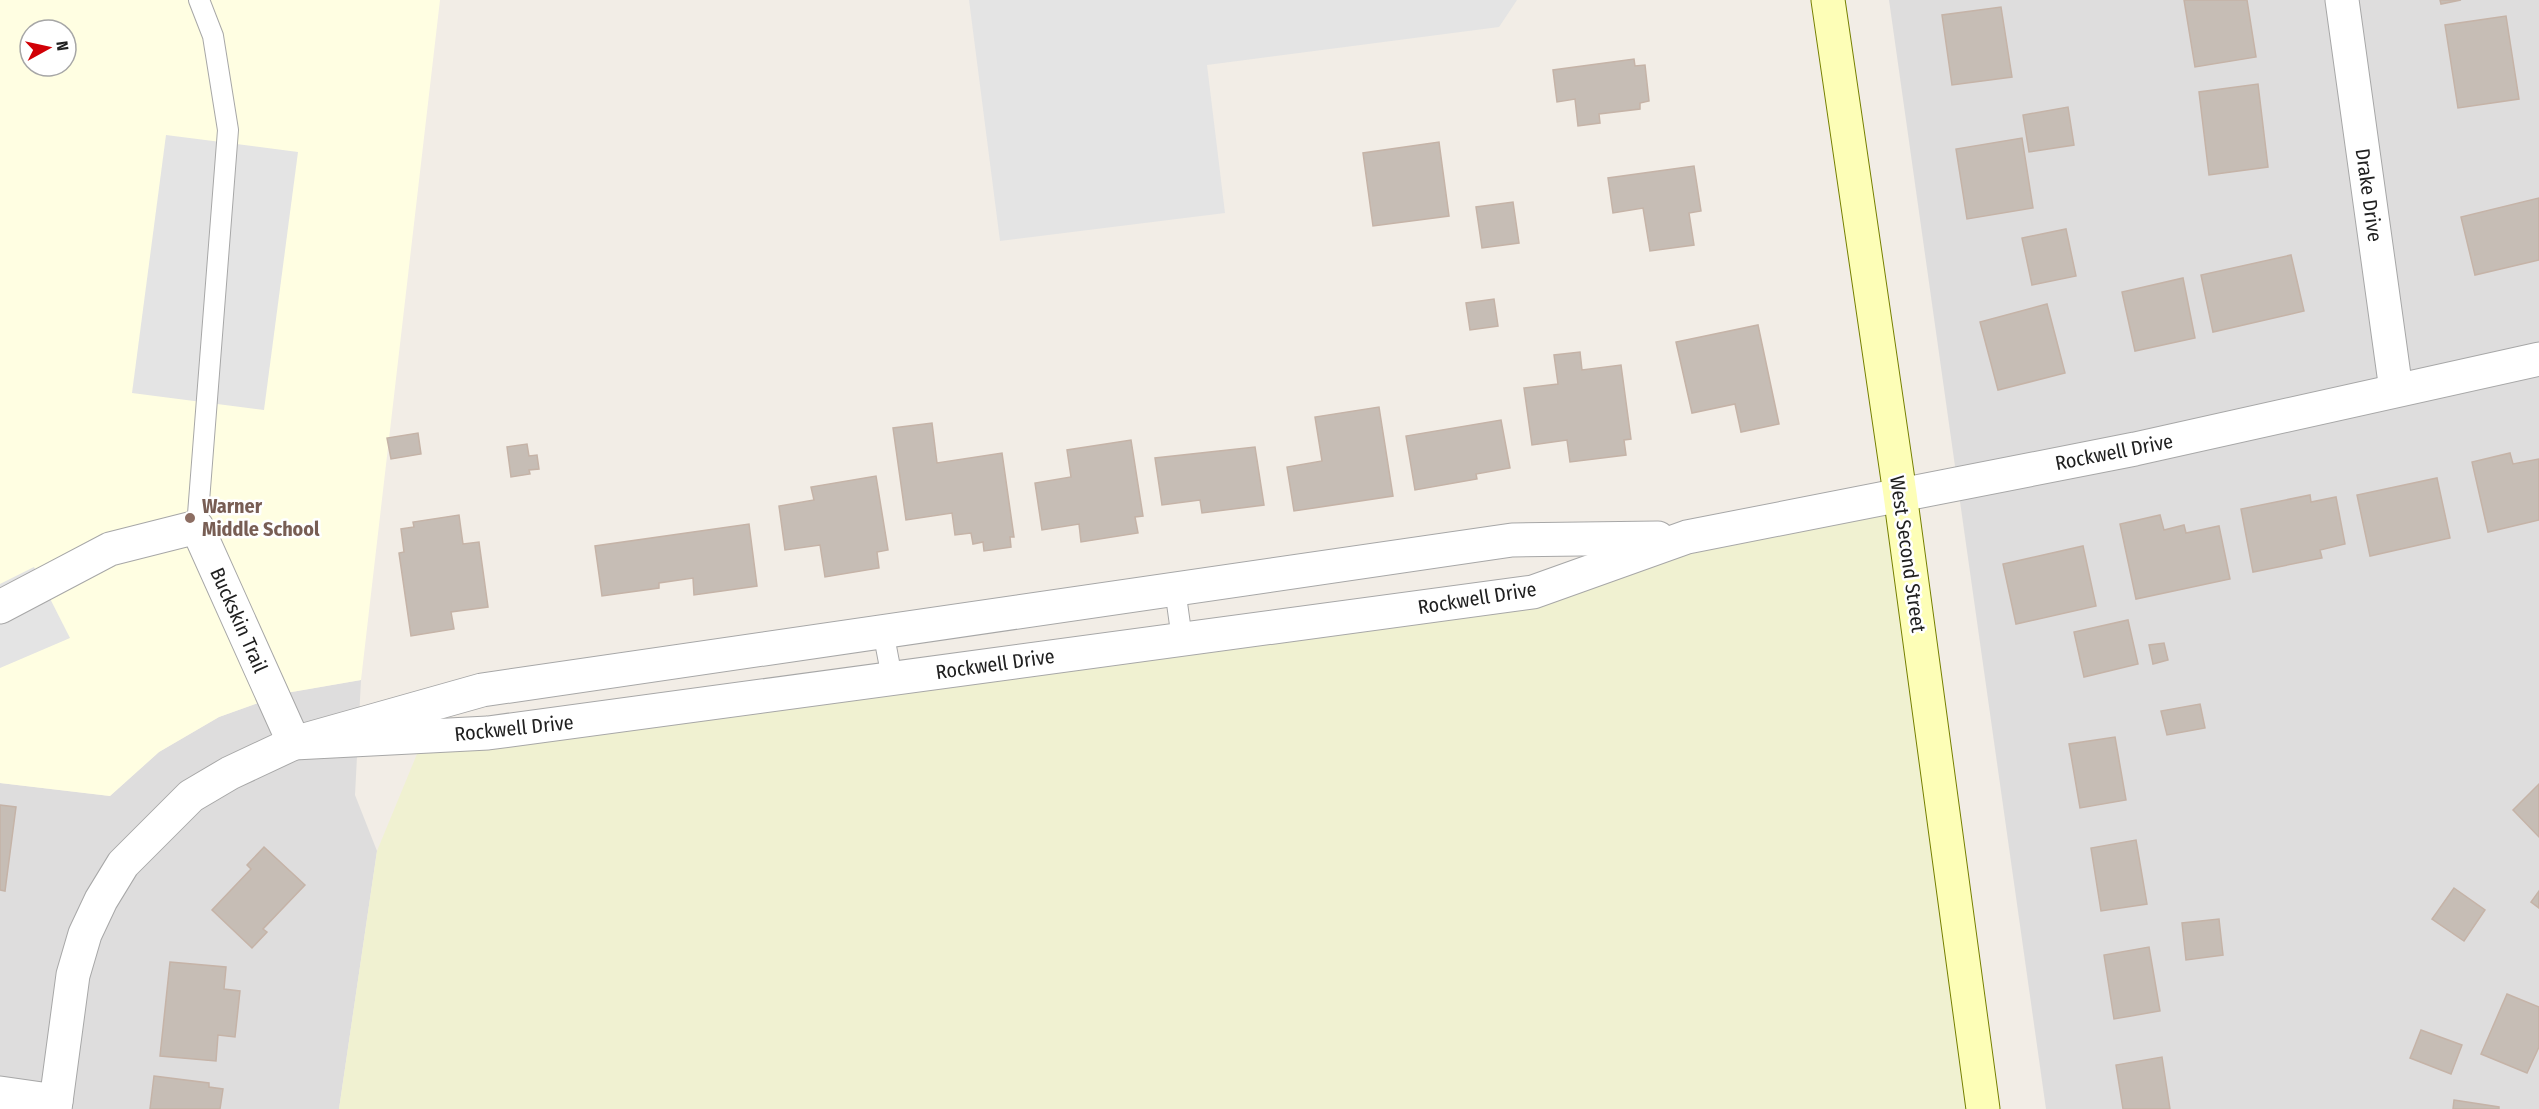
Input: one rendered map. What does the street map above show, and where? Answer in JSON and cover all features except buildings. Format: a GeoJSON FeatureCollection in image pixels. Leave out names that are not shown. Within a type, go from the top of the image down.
{"type":"FeatureCollection","features":[{"type":"Feature","properties":{"kind":"main road","name":"West Second Street"},"geometry":{"type":"LineString","coordinates":[[1828,0],[1899,494],[1983,1109]]}},
{"type":"Feature","properties":{"kind":"street","name":"Drake Drive"},"geometry":{"type":"LineString","coordinates":[[2342,0],[2396,390]]}},
{"type":"Feature","properties":{"kind":"street","name":"Rockwell Drive"},"geometry":{"type":"LineString","coordinates":[[294,743],[488,733],[1533,592],[1687,537],[2135,449],[2539,359]]}},
{"type":"Feature","properties":{"kind":"street"},"geometry":{"type":"LineString","coordinates":[[0,607],[110,549],[197,527]]}},
{"type":"Feature","properties":{"kind":"street","name":"Buckskin Trail"},"geometry":{"type":"LineString","coordinates":[[197,527],[294,743]]}},
{"type":"Feature","properties":{"kind":"street","name":"Rockwell Drive"},"geometry":{"type":"LineString","coordinates":[[55,1105],[73,975],[101,900],[123,864],[191,796],[230,772],[294,743],[482,690],[1512,540],[1687,537]]}},
{"type":"Feature","properties":{"kind":"street"},"geometry":{"type":"LineString","coordinates":[[0,1093],[55,1105]]}},
{"type":"Feature","properties":{"kind":"lane"},"geometry":{"type":"LineString","coordinates":[[197,527],[228,130],[213,36],[199,0]]}},
{"type":"Feature","properties":{"kind":"lane"},"geometry":{"type":"LineString","coordinates":[[1175,589],[1182,639]]}},
{"type":"Feature","properties":{"kind":"lane"},"geometry":{"type":"LineString","coordinates":[[883,631],[892,678]]}},
{"type":"Feature","properties":{"kind":"shaded area","name":"Warner Middle School"},"geometry":{"type":"Polygon","coordinates":[[[0,0],[440,0],[361,680],[286,693],[219,717],[159,752],[110,796],[0,783],[0,0]]]}},
{"type":"Feature","properties":{"kind":"shaded area"},"geometry":{"type":"Polygon","coordinates":[[[969,0],[1517,0],[1499,27],[1207,65],[1225,213],[1000,241],[969,0]]]}},
{"type":"Feature","properties":{"kind":"shaded area"},"geometry":{"type":"Polygon","coordinates":[[[1889,0],[2539,0],[2539,1109],[2046,1109],[1889,0]]]}},
{"type":"Feature","properties":{"kind":"shaded area"},"geometry":{"type":"Polygon","coordinates":[[[166,135],[298,152],[264,410],[132,393],[166,135]]]}},
{"type":"Feature","properties":{"kind":"shaded area"},"geometry":{"type":"Polygon","coordinates":[[[1900,494],[1983,1109],[339,1109],[377,851],[424,737],[1533,592],[1900,494]]]}},
{"type":"Feature","properties":{"kind":"shaded area"},"geometry":{"type":"Polygon","coordinates":[[[34,567],[70,638],[0,668],[0,584],[34,567]]]}},
{"type":"Feature","properties":{"kind":"shaded area"},"geometry":{"type":"Polygon","coordinates":[[[361,680],[355,795],[377,851],[339,1109],[0,1109],[0,783],[110,796],[159,752],[219,717],[286,693],[361,680]]]}},
{"type":"Feature","properties":{"kind":"place","name":"Warner Middle School"},"geometry":{"type":"Point","coordinates":[190,518]}}]}
